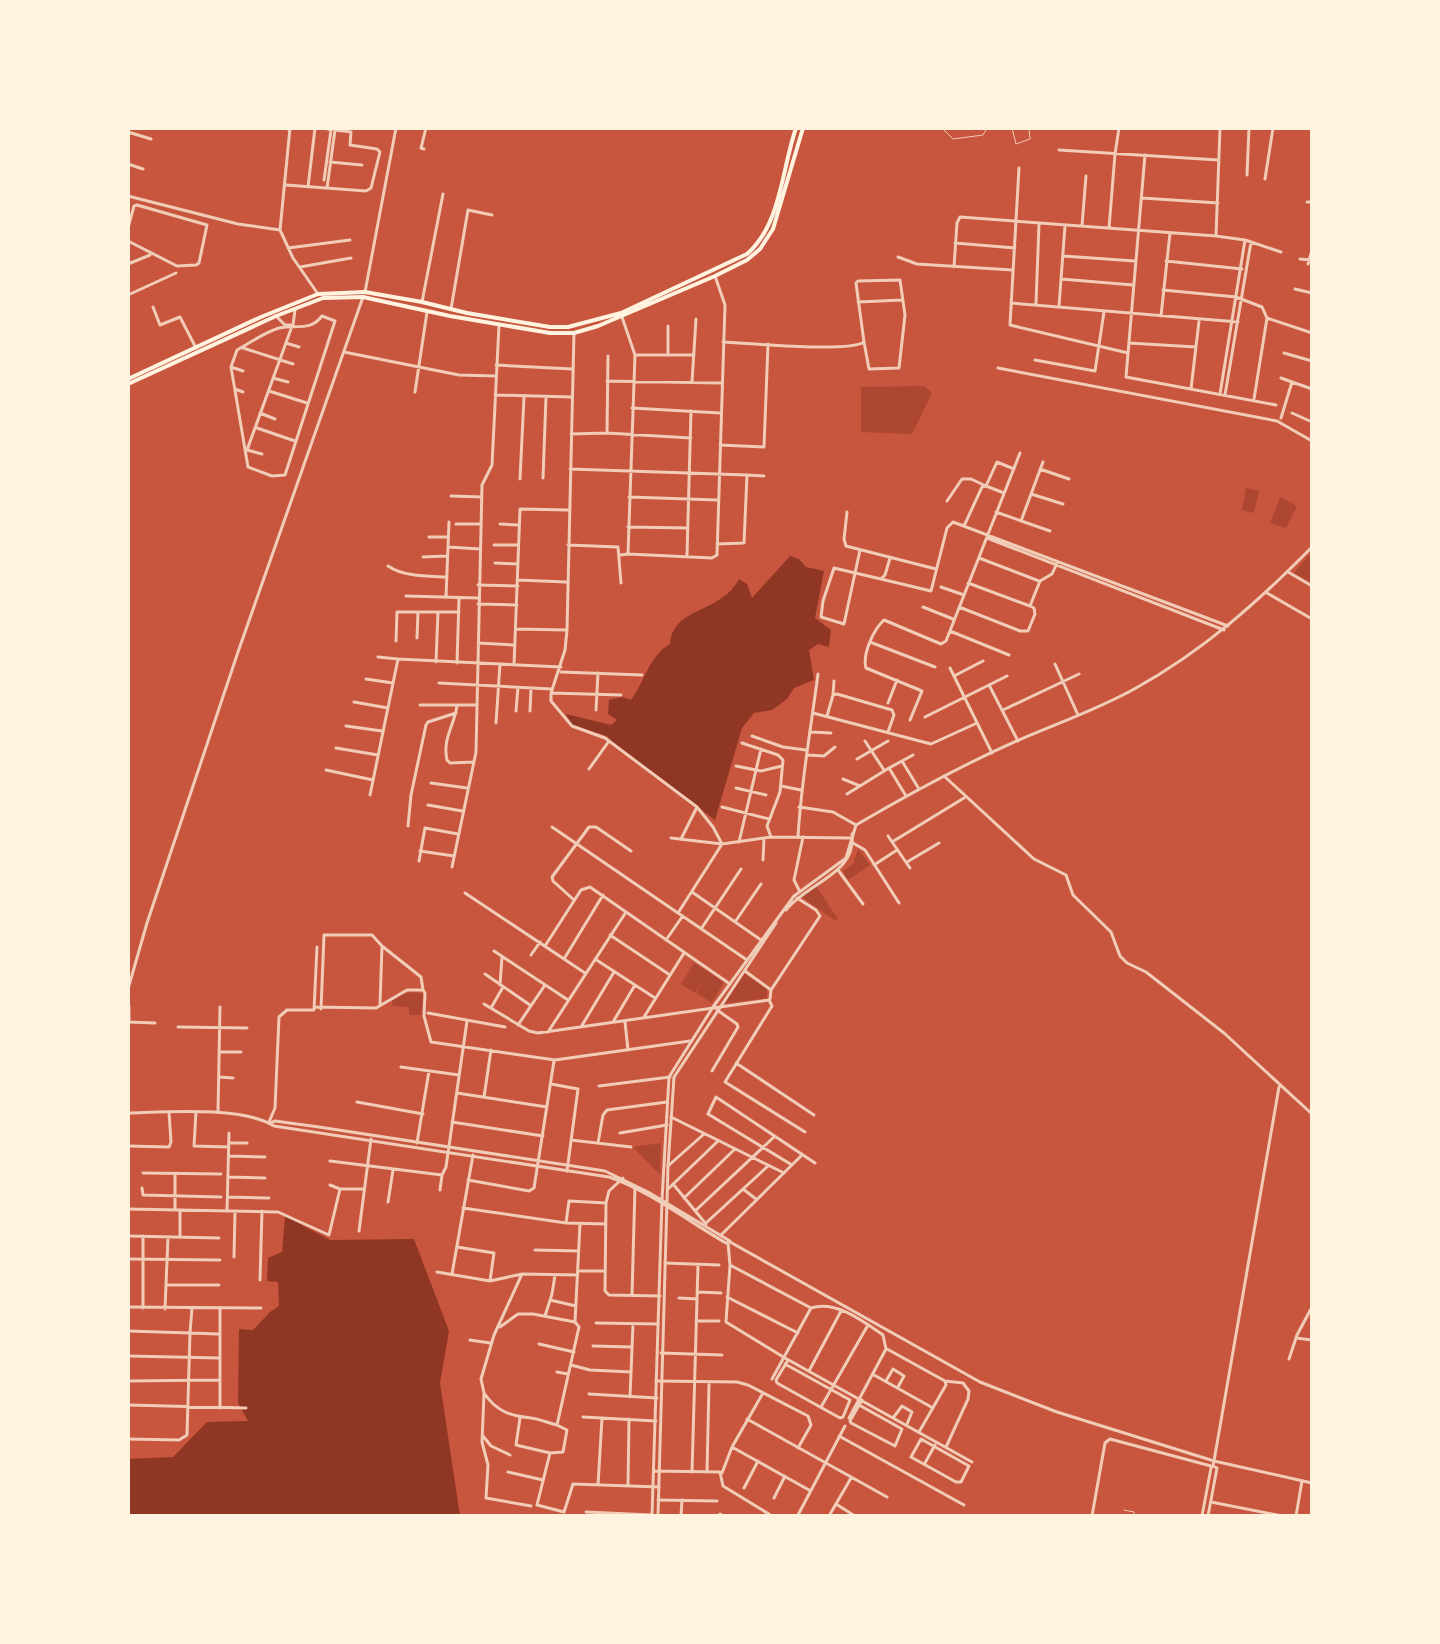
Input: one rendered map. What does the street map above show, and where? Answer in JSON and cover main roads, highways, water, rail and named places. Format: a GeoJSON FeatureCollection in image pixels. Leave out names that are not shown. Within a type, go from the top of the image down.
{"type":"FeatureCollection","features":[{"type":"Feature","properties":{"kind":"main road"},"geometry":{"type":"LineString","coordinates":[[128,381],[252,324],[323,298],[364,294],[427,311],[550,333],[574,333],[622,317],[747,254],[758,245],[768,227],[796,128]]}},
{"type":"Feature","properties":{"kind":"main road"},"geometry":{"type":"LineString","coordinates":[[128,381],[318,294],[364,294],[422,302],[541,326],[568,327],[621,313],[715,276],[747,260],[765,245],[773,229],[803,128]]}}]}
